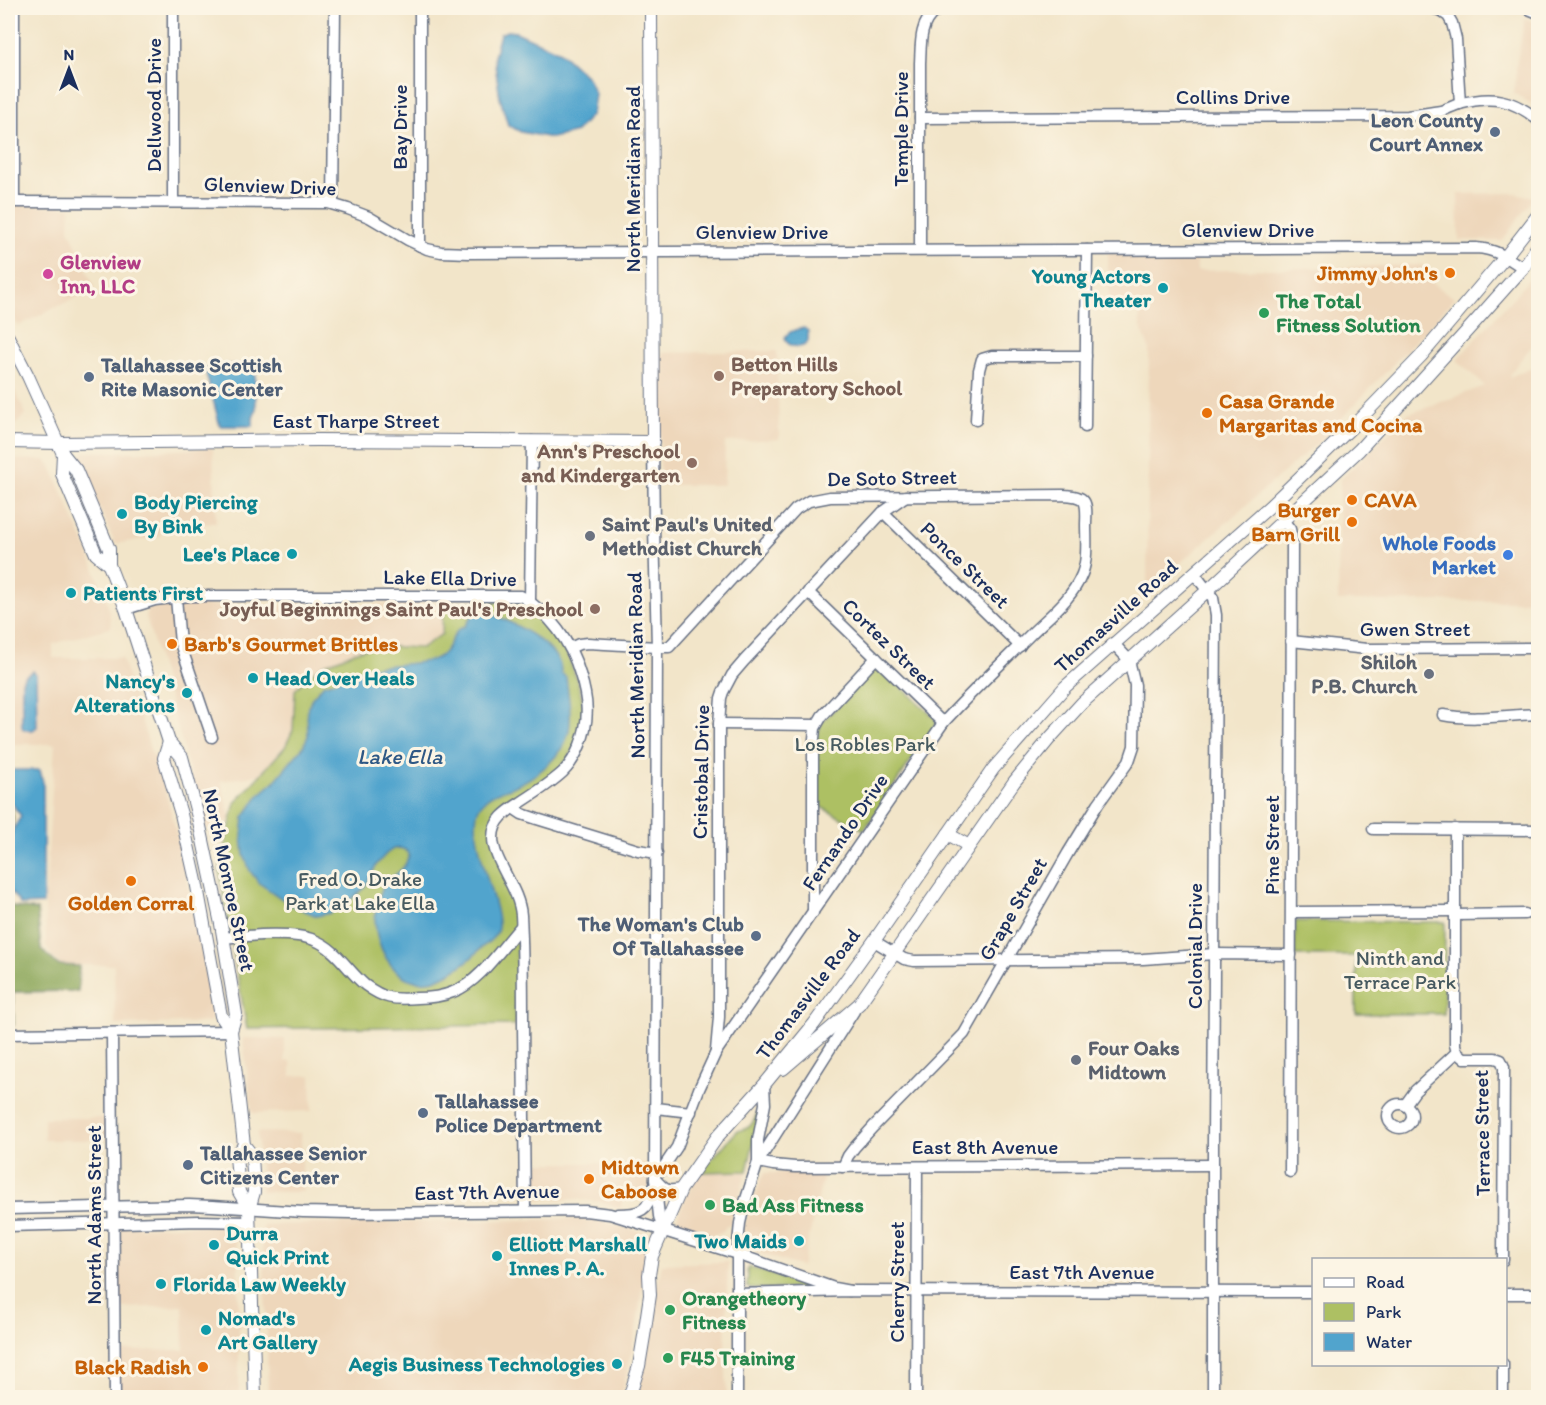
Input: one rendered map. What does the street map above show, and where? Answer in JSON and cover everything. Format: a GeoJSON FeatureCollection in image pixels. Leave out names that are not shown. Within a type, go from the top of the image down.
{"type":"FeatureCollection","features":[{"type":"Feature","properties":{"kind":"main road","name":"North Meridian Road"},"geometry":{"type":"LineString","coordinates":[[651,8],[653,442]]}},
{"type":"Feature","properties":{"kind":"main road","name":"Thomasville Road"},"geometry":{"type":"LineString","coordinates":[[629,1398],[639,1366],[663,1232],[681,1189],[718,1136],[814,1024],[993,769],[1065,687],[1282,495],[1344,435],[1420,356],[1539,215]]}},
{"type":"Feature","properties":{"kind":"main road","name":"Thomasville Road"},"geometry":{"type":"LineString","coordinates":[[764,1085],[859,1004],[1014,782],[1050,738],[1129,660],[1359,450],[1523,268],[1539,246]]}},
{"type":"Feature","properties":{"kind":"main road"},"geometry":{"type":"LineString","coordinates":[[1445,327],[1459,340]]}},
{"type":"Feature","properties":{"kind":"main road","name":"North Monroe Street"},"geometry":{"type":"LineString","coordinates":[[8,337],[61,448],[62,474],[96,554],[109,565],[126,609],[169,742],[182,758],[198,817],[236,1014],[231,1031],[244,1145],[252,1155],[254,1192],[249,1216],[255,1398]]}},
{"type":"Feature","properties":{"kind":"main road"},"geometry":{"type":"LineString","coordinates":[[1344,435],[1359,450]]}},
{"type":"Feature","properties":{"kind":"main road","name":"East Tharpe Street"},"geometry":{"type":"LineString","coordinates":[[8,442],[61,448],[306,440],[653,442]]}},
{"type":"Feature","properties":{"kind":"main road"},"geometry":{"type":"LineString","coordinates":[[1282,495],[1296,508]]}},
{"type":"Feature","properties":{"kind":"main road","name":"North Monroe Street"},"geometry":{"type":"LineString","coordinates":[[169,742],[164,758],[181,814],[196,881],[221,1016],[231,1031]]}},
{"type":"Feature","properties":{"kind":"main road"},"geometry":{"type":"LineString","coordinates":[[948,834],[969,846]]}},
{"type":"Feature","properties":{"kind":"main road"},"geometry":{"type":"LineString","coordinates":[[208,938],[223,938]]}},
{"type":"Feature","properties":{"kind":"street"},"geometry":{"type":"LineString","coordinates":[[11,202],[14,8]]}},
{"type":"Feature","properties":{"kind":"street","name":"Dellwood Drive"},"geometry":{"type":"LineString","coordinates":[[173,8],[173,202]]}},
{"type":"Feature","properties":{"kind":"street"},"geometry":{"type":"LineString","coordinates":[[333,204],[334,8]]}},
{"type":"Feature","properties":{"kind":"street","name":"Bay Drive"},"geometry":{"type":"LineString","coordinates":[[420,8],[420,246]]}},
{"type":"Feature","properties":{"kind":"street","name":"Temple Drive"},"geometry":{"type":"LineString","coordinates":[[920,250],[922,33],[925,23],[934,12],[949,8]]}},
{"type":"Feature","properties":{"kind":"street"},"geometry":{"type":"LineString","coordinates":[[1430,8],[1439,9],[1448,16],[1452,23],[1456,39],[1460,104]]}},
{"type":"Feature","properties":{"kind":"street"},"geometry":{"type":"LineString","coordinates":[[1526,8],[1539,13]]}},
{"type":"Feature","properties":{"kind":"street","name":"Collins Drive"},"geometry":{"type":"LineString","coordinates":[[920,118],[1408,116],[1480,100],[1506,101],[1525,109],[1539,120]]}},
{"type":"Feature","properties":{"kind":"street","name":"Glenview Drive"},"geometry":{"type":"LineString","coordinates":[[11,202],[318,202],[333,204],[369,217],[420,246],[441,252],[1476,248],[1488,249],[1506,256],[1523,268]]}},
{"type":"Feature","properties":{"kind":"street"},"geometry":{"type":"LineString","coordinates":[[1085,428],[1086,250]]}},
{"type":"Feature","properties":{"kind":"street"},"geometry":{"type":"LineString","coordinates":[[976,420],[978,379],[982,359],[992,356],[1086,356]]}},
{"type":"Feature","properties":{"kind":"street"},"geometry":{"type":"LineString","coordinates":[[530,601],[532,441]]}},
{"type":"Feature","properties":{"kind":"street","name":"North Meridian Road"},"geometry":{"type":"LineString","coordinates":[[653,442],[657,647],[655,1175],[663,1232]]}},
{"type":"Feature","properties":{"kind":"street","name":"De Soto Street"},"geometry":{"type":"LineString","coordinates":[[657,647],[669,646],[796,509],[806,503],[830,496],[1076,495],[1082,498]]}},
{"type":"Feature","properties":{"kind":"street","name":"Cristobal Drive"},"geometry":{"type":"LineString","coordinates":[[716,1052],[719,1017],[719,724],[721,699],[732,675],[744,661],[883,512],[907,496]]}},
{"type":"Feature","properties":{"kind":"street","name":"Fernando Drive"},"geometry":{"type":"LineString","coordinates":[[655,1175],[661,1171],[677,1147],[716,1052],[944,723],[1076,587],[1086,559],[1087,516],[1082,498]]}},
{"type":"Feature","properties":{"kind":"street","name":"Ponce Street"},"geometry":{"type":"LineString","coordinates":[[883,512],[1020,646]]}},
{"type":"Feature","properties":{"kind":"street","name":"Pine Street"},"geometry":{"type":"LineString","coordinates":[[1283,520],[1290,529],[1292,539],[1290,1172]]}},
{"type":"Feature","properties":{"kind":"street","name":"Colonial Drive"},"geometry":{"type":"LineString","coordinates":[[1194,573],[1208,590],[1216,615],[1212,1165],[1213,1398]]}},
{"type":"Feature","properties":{"kind":"street","name":"Cortez Street"},"geometry":{"type":"LineString","coordinates":[[808,592],[944,723]]}},
{"type":"Feature","properties":{"kind":"street","name":"Lake Ella Drive"},"geometry":{"type":"LineString","coordinates":[[126,609],[155,600],[189,596],[521,596],[548,616],[570,648],[578,665],[587,700],[585,734],[577,753],[565,771],[502,816],[493,836],[520,911],[525,1211]]}},
{"type":"Feature","properties":{"kind":"street"},"geometry":{"type":"LineString","coordinates":[[176,598],[180,643],[212,737]]}},
{"type":"Feature","properties":{"kind":"street","name":"Gwen Street"},"geometry":{"type":"LineString","coordinates":[[1291,641],[1367,649],[1539,648]]}},
{"type":"Feature","properties":{"kind":"street"},"geometry":{"type":"LineString","coordinates":[[570,648],[588,643],[657,647]]}},
{"type":"Feature","properties":{"kind":"street"},"geometry":{"type":"LineString","coordinates":[[1113,643],[1129,660]]}},
{"type":"Feature","properties":{"kind":"street"},"geometry":{"type":"LineString","coordinates":[[813,914],[813,736],[822,716],[876,658]]}},
{"type":"Feature","properties":{"kind":"street","name":"Grape Street"},"geometry":{"type":"LineString","coordinates":[[843,1167],[854,1148],[964,1034],[1098,804],[1130,762],[1134,746],[1135,685],[1129,660]]}},
{"type":"Feature","properties":{"kind":"street"},"geometry":{"type":"LineString","coordinates":[[1443,715],[1485,717],[1539,714]]}},
{"type":"Feature","properties":{"kind":"street"},"geometry":{"type":"LineString","coordinates":[[719,724],[816,725]]}},
{"type":"Feature","properties":{"kind":"street"},"geometry":{"type":"LineString","coordinates":[[513,808],[537,819],[638,850],[657,853]]}},
{"type":"Feature","properties":{"kind":"street"},"geometry":{"type":"LineString","coordinates":[[1373,829],[1539,830]]}},
{"type":"Feature","properties":{"kind":"street","name":"Terrace Street"},"geometry":{"type":"LineString","coordinates":[[1455,829],[1455,1045],[1457,1052],[1464,1058],[1495,1058],[1501,1060],[1504,1067],[1503,1258]]}},
{"type":"Feature","properties":{"kind":"street"},"geometry":{"type":"LineString","coordinates":[[1292,912],[1525,914]]}},
{"type":"Feature","properties":{"kind":"street"},"geometry":{"type":"LineString","coordinates":[[223,938],[292,935],[313,939],[331,950],[363,983],[377,993],[392,999],[400,999],[444,995],[463,987],[484,969],[521,926]]}},
{"type":"Feature","properties":{"kind":"street"},"geometry":{"type":"LineString","coordinates":[[874,941],[904,959],[914,961],[1143,959],[1214,954],[1291,955]]}},
{"type":"Feature","properties":{"kind":"street"},"geometry":{"type":"LineString","coordinates":[[737,1398],[737,1254],[740,1223],[758,1162],[859,1004]]}},
{"type":"Feature","properties":{"kind":"street"},"geometry":{"type":"LineString","coordinates":[[8,1034],[231,1031]]}},
{"type":"Feature","properties":{"kind":"street","name":"North Adams Street"},"geometry":{"type":"LineString","coordinates":[[112,1033],[115,1398]]}},
{"type":"Feature","properties":{"kind":"street"},"geometry":{"type":"LineString","coordinates":[[1405,1105],[1415,1091],[1457,1052]]}},
{"type":"Feature","properties":{"kind":"street"},"geometry":{"type":"LineString","coordinates":[[758,1162],[758,1140],[765,1104],[764,1085]]}},
{"type":"Feature","properties":{"kind":"street"},"geometry":{"type":"LineString","coordinates":[[656,1108],[691,1112]]}},
{"type":"Feature","properties":{"kind":"street","name":"East 8th Avenue"},"geometry":{"type":"LineString","coordinates":[[758,1162],[795,1167],[1212,1165]]}},
{"type":"Feature","properties":{"kind":"street","name":"Cherry Street"},"geometry":{"type":"LineString","coordinates":[[916,1398],[917,1167]]}},
{"type":"Feature","properties":{"kind":"street"},"geometry":{"type":"LineString","coordinates":[[655,1175],[665,1190],[681,1189]]}},
{"type":"Feature","properties":{"kind":"street","name":"North Meridian Road"},"geometry":{"type":"LineString","coordinates":[[610,1214],[635,1214],[646,1208],[651,1198],[655,1175]]}},
{"type":"Feature","properties":{"kind":"street"},"geometry":{"type":"LineString","coordinates":[[189,1205],[189,1221]]}},
{"type":"Feature","properties":{"kind":"street","name":"East 7th Avenue"},"geometry":{"type":"LineString","coordinates":[[8,1209],[189,1205],[212,1206],[249,1216]]}},
{"type":"Feature","properties":{"kind":"street","name":"East 7th Avenue"},"geometry":{"type":"LineString","coordinates":[[8,1226],[114,1224],[350,1213],[585,1211],[610,1214],[737,1254],[834,1288],[850,1291]]}},
{"type":"Feature","properties":{"kind":"street","name":"East 7th Avenue"},"geometry":{"type":"LineString","coordinates":[[737,1294],[850,1291],[1312,1292]]}},
{"type":"Feature","properties":{"kind":"street"},"geometry":{"type":"LineString","coordinates":[[1507,1294],[1539,1294]]}},
{"type":"Feature","properties":{"kind":"street"},"geometry":{"type":"LineString","coordinates":[[1503,1366],[1503,1398]]}},
{"type":"Feature","properties":{"kind":"shaded area"},"geometry":{"type":"Polygon","coordinates":[[[1525,18],[1538,23],[1538,108],[1514,93],[1525,18]]]}},
{"type":"Feature","properties":{"kind":"shaded area"},"geometry":{"type":"Polygon","coordinates":[[[1514,193],[1534,197],[1502,241],[1459,240],[1458,194],[1514,193]]]}},
{"type":"Feature","properties":{"kind":"shaded area","name":"Glenview Inn, LLC"},"geometry":{"type":"Polygon","coordinates":[[[8,205],[70,207],[69,229],[95,288],[18,326],[8,309],[8,205]]]}},
{"type":"Feature","properties":{"kind":"shaded area"},"geometry":{"type":"Polygon","coordinates":[[[1108,253],[1196,253],[1197,271],[1423,265],[1428,280],[1454,298],[1323,438],[1147,592],[1149,348],[1140,325],[1139,306],[1109,306],[1108,253]]]}},
{"type":"Feature","properties":{"kind":"shaded area"},"geometry":{"type":"Polygon","coordinates":[[[1538,266],[1538,338],[1509,377],[1538,366],[1538,601],[1338,601],[1340,480],[1408,414],[1485,386],[1457,360],[1521,289],[1538,266]]]}},
{"type":"Feature","properties":{"kind":"shaded area"},"geometry":{"type":"Polygon","coordinates":[[[777,351],[779,439],[725,442],[724,485],[660,485],[662,353],[777,351]]]}},
{"type":"Feature","properties":{"kind":"shaded area"},"geometry":{"type":"Polygon","coordinates":[[[8,376],[26,414],[14,426],[8,426],[8,376]]]}},
{"type":"Feature","properties":{"kind":"shaded area"},"geometry":{"type":"Polygon","coordinates":[[[213,448],[216,522],[160,531],[161,536],[115,544],[80,462],[84,452],[213,448]]]}},
{"type":"Feature","properties":{"kind":"shaded area"},"geometry":{"type":"Polygon","coordinates":[[[8,459],[44,460],[50,464],[108,604],[111,627],[53,644],[53,658],[122,658],[152,755],[158,760],[180,848],[204,964],[212,1015],[210,1022],[115,1025],[114,965],[61,965],[46,946],[45,902],[55,744],[8,744],[8,459]]]}},
{"type":"Feature","properties":{"kind":"shaded area"},"geometry":{"type":"Polygon","coordinates":[[[355,603],[363,606],[378,603],[443,604],[442,634],[421,648],[379,646],[295,690],[293,730],[285,747],[258,775],[221,781],[231,821],[206,828],[146,616],[147,611],[150,608],[182,605],[255,606],[355,603]]]}},
{"type":"Feature","properties":{"kind":"shaded area"},"geometry":{"type":"Polygon","coordinates":[[[243,1038],[285,1039],[285,1061],[291,1061],[291,1076],[311,1075],[312,1111],[252,1113],[243,1038]]]}},
{"type":"Feature","properties":{"kind":"shaded area"},"geometry":{"type":"Polygon","coordinates":[[[44,1118],[107,1118],[107,1140],[44,1140],[44,1118]]]}},
{"type":"Feature","properties":{"kind":"shaded area"},"geometry":{"type":"Polygon","coordinates":[[[257,1132],[301,1133],[303,1192],[262,1192],[257,1132]]]}},
{"type":"Feature","properties":{"kind":"shaded area","name":"Midtown Caboose"},"geometry":{"type":"Polygon","coordinates":[[[528,1163],[649,1163],[649,1195],[646,1200],[622,1200],[621,1208],[601,1202],[577,1199],[529,1200],[528,1163]]]}},
{"type":"Feature","properties":{"kind":"shaded area"},"geometry":{"type":"Polygon","coordinates":[[[747,1171],[730,1225],[727,1225],[723,1231],[708,1235],[678,1224],[677,1218],[700,1172],[747,1171]]]}},
{"type":"Feature","properties":{"kind":"shaded area"},"geometry":{"type":"Polygon","coordinates":[[[765,1173],[824,1173],[802,1267],[755,1252],[743,1238],[744,1227],[765,1173]]]}},
{"type":"Feature","properties":{"kind":"shaded area"},"geometry":{"type":"Polygon","coordinates":[[[577,1219],[603,1222],[635,1230],[646,1236],[645,1266],[637,1324],[620,1397],[268,1397],[262,1230],[264,1225],[577,1219]]]}},
{"type":"Feature","properties":{"kind":"shaded area"},"geometry":{"type":"Polygon","coordinates":[[[228,1225],[233,1229],[237,1252],[239,1395],[235,1398],[119,1397],[119,1351],[184,1350],[183,1306],[120,1308],[118,1233],[120,1229],[124,1227],[228,1225]]]}},
{"type":"Feature","properties":{"kind":"shaded area"},"geometry":{"type":"Polygon","coordinates":[[[728,1262],[725,1350],[727,1397],[637,1398],[662,1264],[728,1262]]]}},
{"type":"Feature","properties":{"kind":"green space","name":"Lake Ella"},"geometry":{"type":"Polygon","coordinates":[[[509,600],[522,603],[539,614],[555,633],[565,649],[576,677],[584,715],[580,736],[572,753],[556,774],[496,813],[492,823],[515,905],[517,950],[515,1025],[247,1029],[219,871],[235,803],[285,747],[293,730],[295,690],[309,675],[325,664],[360,650],[379,646],[421,648],[442,634],[443,604],[509,600]]]}},
{"type":"Feature","properties":{"kind":"green space","name":"Los Robles Park"},"geometry":{"type":"Polygon","coordinates":[[[876,666],[879,666],[938,721],[864,830],[817,805],[816,741],[821,723],[876,666]]]}},
{"type":"Feature","properties":{"kind":"green space"},"geometry":{"type":"Polygon","coordinates":[[[8,802],[11,807],[13,824],[8,839],[8,802]]]}},
{"type":"Feature","properties":{"kind":"green space"},"geometry":{"type":"Polygon","coordinates":[[[8,903],[14,907],[37,910],[41,949],[58,965],[79,966],[78,991],[13,992],[14,1025],[8,1025],[8,903]]]}},
{"type":"Feature","properties":{"kind":"green space","name":"Ninth and Terrace Park"},"geometry":{"type":"Polygon","coordinates":[[[1295,921],[1445,922],[1444,1014],[1356,1014],[1356,956],[1295,956],[1295,921]]]}},
{"type":"Feature","properties":{"kind":"green space"},"geometry":{"type":"Polygon","coordinates":[[[757,1113],[760,1114],[747,1171],[700,1172],[737,1131],[750,1126],[757,1113]]]}},
{"type":"Feature","properties":{"kind":"green space"},"geometry":{"type":"Polygon","coordinates":[[[750,1267],[815,1289],[751,1289],[747,1287],[747,1271],[750,1267]]]}},
{"type":"Feature","properties":{"kind":"water"},"geometry":{"type":"Polygon","coordinates":[[[507,31],[516,32],[560,52],[588,78],[595,94],[592,114],[576,132],[552,138],[521,132],[508,125],[500,98],[494,57],[500,34],[507,31]]]}},
{"type":"Feature","properties":{"kind":"water"},"geometry":{"type":"Polygon","coordinates":[[[804,328],[808,331],[808,341],[804,345],[793,346],[785,339],[786,335],[792,331],[804,328]]]}},
{"type":"Feature","properties":{"kind":"water"},"geometry":{"type":"Polygon","coordinates":[[[225,365],[243,365],[254,368],[256,410],[253,426],[220,426],[205,369],[225,365]]]}},
{"type":"Feature","properties":{"kind":"water","name":"Lake Ella"},"geometry":{"type":"Polygon","coordinates":[[[483,612],[518,627],[553,653],[559,663],[561,673],[566,677],[570,711],[569,731],[555,758],[539,772],[522,783],[498,792],[482,803],[479,808],[476,829],[481,858],[498,918],[496,934],[458,968],[431,981],[418,981],[402,976],[395,970],[381,948],[375,924],[376,907],[381,891],[406,864],[409,855],[406,850],[393,849],[386,854],[377,864],[364,888],[330,913],[317,916],[291,905],[259,883],[250,871],[244,855],[242,836],[244,817],[259,795],[274,782],[303,747],[308,736],[307,711],[312,698],[324,684],[372,667],[435,659],[443,653],[458,630],[466,625],[472,616],[483,612]]]}},
{"type":"Feature","properties":{"kind":"water"},"geometry":{"type":"Polygon","coordinates":[[[33,671],[36,674],[37,727],[33,730],[24,730],[22,727],[22,682],[24,677],[33,671]]]}},
{"type":"Feature","properties":{"kind":"water"},"geometry":{"type":"Polygon","coordinates":[[[8,770],[40,770],[43,782],[43,904],[21,905],[8,888],[8,855],[12,832],[21,816],[8,798],[8,770]]]}},
{"type":"Feature","properties":{"kind":"place","name":"Leon County Court Annex"},"geometry":{"type":"Point","coordinates":[1495,132]}},
{"type":"Feature","properties":{"kind":"place","name":"Jimmy John's"},"geometry":{"type":"Point","coordinates":[1450,273]}},
{"type":"Feature","properties":{"kind":"place","name":"Glenview Inn, LLC"},"geometry":{"type":"Point","coordinates":[48,274]}},
{"type":"Feature","properties":{"kind":"place","name":"Young Actors Theater"},"geometry":{"type":"Point","coordinates":[1163,288]}},
{"type":"Feature","properties":{"kind":"place","name":"The Total Fitness Solution"},"geometry":{"type":"Point","coordinates":[1264,313]}},
{"type":"Feature","properties":{"kind":"place","name":"Betton Hills Preparatory School"},"geometry":{"type":"Point","coordinates":[719,376]}},
{"type":"Feature","properties":{"kind":"place","name":"Tallahassee Scottish Rite Masonic Center"},"geometry":{"type":"Point","coordinates":[89,377]}},
{"type":"Feature","properties":{"kind":"place","name":"Casa Grande Margaritas and Cocina"},"geometry":{"type":"Point","coordinates":[1207,413]}},
{"type":"Feature","properties":{"kind":"place","name":"Ann's Preschool and Kindergarten"},"geometry":{"type":"Point","coordinates":[692,463]}},
{"type":"Feature","properties":{"kind":"place","name":"CAVA"},"geometry":{"type":"Point","coordinates":[1352,500]}},
{"type":"Feature","properties":{"kind":"place","name":"Body Piercing By Bink"},"geometry":{"type":"Point","coordinates":[122,514]}},
{"type":"Feature","properties":{"kind":"place","name":"Burger Barn Grill"},"geometry":{"type":"Point","coordinates":[1352,522]}},
{"type":"Feature","properties":{"kind":"place","name":"Saint Paul's United Methodist Church"},"geometry":{"type":"Point","coordinates":[590,536]}},
{"type":"Feature","properties":{"kind":"place","name":"Lee's Place"},"geometry":{"type":"Point","coordinates":[292,554]}},
{"type":"Feature","properties":{"kind":"place","name":"Whole Foods Market"},"geometry":{"type":"Point","coordinates":[1508,555]}},
{"type":"Feature","properties":{"kind":"place","name":"Patients First"},"geometry":{"type":"Point","coordinates":[71,593]}},
{"type":"Feature","properties":{"kind":"place","name":"Joyful Beginnings Saint Paul's Preschool"},"geometry":{"type":"Point","coordinates":[595,609]}},
{"type":"Feature","properties":{"kind":"place","name":"Barb's Gourmet Brittles"},"geometry":{"type":"Point","coordinates":[172,644]}},
{"type":"Feature","properties":{"kind":"place","name":"Shiloh P.B. Church"},"geometry":{"type":"Point","coordinates":[1429,674]}},
{"type":"Feature","properties":{"kind":"place","name":"Head Over Heals"},"geometry":{"type":"Point","coordinates":[253,678]}},
{"type":"Feature","properties":{"kind":"place","name":"Nancy's Alterations"},"geometry":{"type":"Point","coordinates":[187,693]}},
{"type":"Feature","properties":{"kind":"place","name":"Golden Corral"},"geometry":{"type":"Point","coordinates":[131,881]}},
{"type":"Feature","properties":{"kind":"place","name":"The Woman's Club Of Tallahassee"},"geometry":{"type":"Point","coordinates":[756,936]}},
{"type":"Feature","properties":{"kind":"place","name":"Four Oaks Midtown"},"geometry":{"type":"Point","coordinates":[1076,1060]}},
{"type":"Feature","properties":{"kind":"place","name":"Tallahassee Police Department"},"geometry":{"type":"Point","coordinates":[423,1113]}},
{"type":"Feature","properties":{"kind":"place","name":"Tallahassee Senior Citizens Center"},"geometry":{"type":"Point","coordinates":[188,1165]}},
{"type":"Feature","properties":{"kind":"place","name":"Midtown Caboose"},"geometry":{"type":"Point","coordinates":[589,1179]}},
{"type":"Feature","properties":{"kind":"place","name":"Bad Ass Fitness"},"geometry":{"type":"Point","coordinates":[710,1205]}},
{"type":"Feature","properties":{"kind":"place","name":"Two Maids"},"geometry":{"type":"Point","coordinates":[799,1241]}},
{"type":"Feature","properties":{"kind":"place","name":"Durra Quick Print"},"geometry":{"type":"Point","coordinates":[214,1245]}},
{"type":"Feature","properties":{"kind":"place","name":"Elliott Marshall Innes P. A."},"geometry":{"type":"Point","coordinates":[497,1256]}},
{"type":"Feature","properties":{"kind":"place","name":"Florida Law Weekly"},"geometry":{"type":"Point","coordinates":[161,1284]}},
{"type":"Feature","properties":{"kind":"place","name":"Orangetheory Fitness"},"geometry":{"type":"Point","coordinates":[670,1310]}},
{"type":"Feature","properties":{"kind":"place","name":"Nomad's Art Gallery"},"geometry":{"type":"Point","coordinates":[206,1330]}},
{"type":"Feature","properties":{"kind":"place","name":"F45 Training"},"geometry":{"type":"Point","coordinates":[668,1358]}},
{"type":"Feature","properties":{"kind":"place","name":"Aegis Business Technologies"},"geometry":{"type":"Point","coordinates":[617,1364]}},
{"type":"Feature","properties":{"kind":"place","name":"Black Radish"},"geometry":{"type":"Point","coordinates":[203,1367]}},
{"type":"Feature","properties":{"kind":"park label","name":"Fred O. Drake Park at Lake Ella"},"geometry":{"type":"Point","coordinates":[360,891]}}]}
